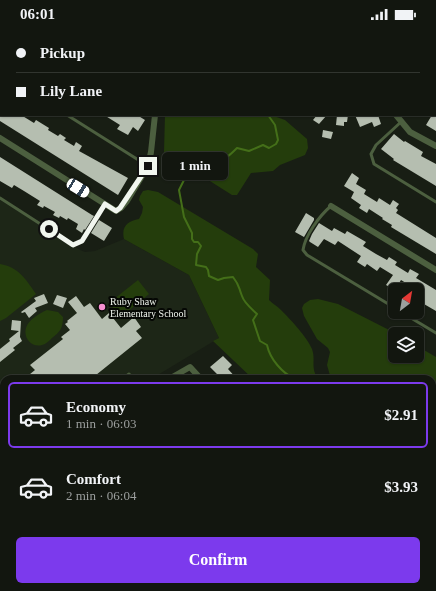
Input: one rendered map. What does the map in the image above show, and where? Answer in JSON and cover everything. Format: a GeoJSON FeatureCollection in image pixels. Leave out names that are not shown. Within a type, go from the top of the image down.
{"type":"FeatureCollection","features":[{"type":"Feature","properties":{"kind":"street"},"geometry":{"type":"LineString","coordinates":[[0,138],[116,211],[126,200],[148,166],[155,116]]}},
{"type":"Feature","properties":{"kind":"street"},"geometry":{"type":"LineString","coordinates":[[397,116],[410,132],[436,146]]}},
{"type":"Feature","properties":{"kind":"street"},"geometry":{"type":"LineString","coordinates":[[331,206],[436,270]]}},
{"type":"Feature","properties":{"kind":"street"},"geometry":{"type":"LineString","coordinates":[[176,375],[190,367],[197,375]]}},
{"type":"Feature","properties":{"kind":"lane"},"geometry":{"type":"LineString","coordinates":[[69,116],[148,166]]}},
{"type":"Feature","properties":{"kind":"lane"},"geometry":{"type":"LineString","coordinates":[[401,122],[376,145],[371,154],[374,164],[436,202]]}},
{"type":"Feature","properties":{"kind":"lane"},"geometry":{"type":"LineString","coordinates":[[0,198],[73,245],[82,241],[105,204]]}},
{"type":"Feature","properties":{"kind":"lane"},"geometry":{"type":"LineString","coordinates":[[331,206],[323,212],[304,242],[303,250],[307,255],[388,304]]}},
{"type":"Feature","properties":{"kind":"lane"},"geometry":{"type":"LineString","coordinates":[[413,319],[436,333]]}},
{"type":"Feature","properties":{"kind":"shaded area","name":"Ruby Shaw Elementary School"},"geometry":{"type":"Polygon","coordinates":[[[0,200],[85,252],[95,251],[124,239],[189,275],[219,338],[158,375],[0,375],[0,200]]]}},
{"type":"Feature","properties":{"kind":"green space"},"geometry":{"type":"Polygon","coordinates":[[[165,116],[274,116],[285,120],[307,139],[308,148],[305,155],[280,165],[273,171],[251,173],[237,195],[232,195],[164,152],[165,116]]]}},
{"type":"Feature","properties":{"kind":"green space"},"geometry":{"type":"Polygon","coordinates":[[[148,190],[158,192],[253,249],[258,254],[256,267],[270,280],[269,300],[280,309],[310,344],[313,353],[314,371],[316,375],[249,375],[213,341],[219,338],[189,275],[124,239],[123,234],[126,225],[139,219],[142,213],[143,207],[139,200],[143,191],[148,190]]]}},
{"type":"Feature","properties":{"kind":"green space"},"geometry":{"type":"Polygon","coordinates":[[[0,264],[12,268],[21,274],[36,294],[6,318],[0,321],[0,264]]]}},
{"type":"Feature","properties":{"kind":"green space"},"geometry":{"type":"Polygon","coordinates":[[[138,280],[149,294],[121,317],[109,303],[138,280]]]}},
{"type":"Feature","properties":{"kind":"green space"},"geometry":{"type":"Polygon","coordinates":[[[318,299],[338,304],[388,329],[388,363],[424,363],[424,350],[436,357],[436,375],[330,375],[327,365],[330,352],[328,348],[317,339],[304,316],[302,308],[304,304],[310,300],[318,299]]]}},
{"type":"Feature","properties":{"kind":"green space"},"geometry":{"type":"Polygon","coordinates":[[[47,310],[58,312],[63,317],[62,327],[57,334],[46,343],[38,346],[32,344],[27,339],[25,332],[27,325],[38,315],[47,310]]]}},
{"type":"Feature","properties":{"kind":"building"},"geometry":{"type":"Polygon","coordinates":[[[0,116],[23,116],[34,123],[36,120],[58,136],[60,134],[66,138],[64,140],[74,146],[76,142],[82,146],[79,151],[128,178],[118,195],[0,121],[0,116]]]}},
{"type":"Feature","properties":{"kind":"building"},"geometry":{"type":"Polygon","coordinates":[[[106,116],[139,116],[145,120],[138,131],[133,127],[128,135],[117,129],[120,125],[106,116]]]}},
{"type":"Feature","properties":{"kind":"building"},"geometry":{"type":"Polygon","coordinates":[[[316,116],[326,116],[319,124],[313,120],[316,116]]]}},
{"type":"Feature","properties":{"kind":"building"},"geometry":{"type":"Polygon","coordinates":[[[337,116],[348,116],[347,122],[344,122],[344,126],[336,125],[337,116]]]}},
{"type":"Feature","properties":{"kind":"building"},"geometry":{"type":"Polygon","coordinates":[[[355,116],[378,116],[381,124],[374,127],[372,122],[360,127],[355,116]]]}},
{"type":"Feature","properties":{"kind":"building"},"geometry":{"type":"Polygon","coordinates":[[[431,116],[436,116],[436,131],[426,125],[431,116]]]}},
{"type":"Feature","properties":{"kind":"building"},"geometry":{"type":"Polygon","coordinates":[[[323,130],[333,132],[331,139],[322,137],[323,130]]]}},
{"type":"Feature","properties":{"kind":"building"},"geometry":{"type":"Polygon","coordinates":[[[394,134],[404,142],[405,141],[423,152],[421,156],[436,164],[436,186],[393,160],[394,159],[381,149],[394,134]]]}},
{"type":"Feature","properties":{"kind":"building"},"geometry":{"type":"Polygon","coordinates":[[[0,157],[94,216],[85,230],[84,229],[82,233],[76,229],[78,224],[68,218],[67,220],[60,216],[59,218],[53,215],[55,212],[44,206],[43,208],[37,205],[40,201],[14,185],[12,188],[0,181],[0,157]]]}},
{"type":"Feature","properties":{"kind":"building"},"geometry":{"type":"Polygon","coordinates":[[[352,173],[359,178],[356,184],[366,190],[364,194],[377,202],[379,198],[390,205],[393,200],[399,204],[396,208],[398,210],[396,213],[436,238],[436,254],[391,227],[392,225],[369,209],[367,213],[359,208],[361,205],[351,198],[354,192],[344,186],[352,173]]]}},
{"type":"Feature","properties":{"kind":"building"},"geometry":{"type":"Polygon","coordinates":[[[306,213],[314,218],[314,220],[304,237],[295,232],[306,213]]]}},
{"type":"Feature","properties":{"kind":"building"},"geometry":{"type":"Polygon","coordinates":[[[99,220],[112,228],[104,241],[91,233],[99,220]]]}},
{"type":"Feature","properties":{"kind":"building"},"geometry":{"type":"Polygon","coordinates":[[[319,223],[332,231],[334,228],[345,234],[347,231],[366,242],[363,246],[376,254],[387,260],[389,257],[397,262],[395,265],[408,273],[410,269],[419,274],[416,278],[436,290],[436,311],[424,304],[424,283],[406,283],[401,280],[399,283],[388,283],[388,286],[386,285],[393,275],[380,267],[377,271],[367,264],[365,267],[357,262],[361,256],[338,241],[335,245],[324,239],[318,247],[309,241],[319,223]]]}},
{"type":"Feature","properties":{"kind":"building"},"geometry":{"type":"Polygon","coordinates":[[[44,294],[48,303],[35,308],[37,311],[29,318],[25,312],[21,312],[36,301],[34,298],[44,294]]]}},
{"type":"Feature","properties":{"kind":"building"},"geometry":{"type":"Polygon","coordinates":[[[57,295],[67,298],[63,308],[53,304],[57,295]]]}},
{"type":"Feature","properties":{"kind":"building"},"geometry":{"type":"Polygon","coordinates":[[[76,296],[84,307],[90,303],[102,319],[109,313],[121,328],[134,317],[141,327],[136,331],[142,338],[96,375],[29,375],[35,370],[30,365],[63,339],[61,337],[70,330],[65,324],[77,313],[68,302],[76,296]]]}},
{"type":"Feature","properties":{"kind":"building"},"geometry":{"type":"Polygon","coordinates":[[[12,320],[21,321],[20,337],[22,341],[13,348],[15,350],[0,362],[0,349],[19,331],[11,330],[12,320]]]}},
{"type":"Feature","properties":{"kind":"building"},"geometry":{"type":"Polygon","coordinates":[[[223,356],[232,365],[228,369],[233,375],[218,375],[210,367],[223,356]]]}},
{"type":"Feature","properties":{"kind":"waterway"},"geometry":{"type":"LineString","coordinates":[[269,116],[275,125],[278,140],[276,144],[269,148],[263,145],[249,151],[237,148],[226,158],[219,161],[212,161],[198,173],[190,174],[184,180],[179,190],[184,217],[192,233],[192,239],[194,242],[198,242],[201,246],[197,254],[196,265],[206,267],[209,276],[218,280],[233,277],[238,284],[244,301],[257,314],[253,320],[260,341],[267,345],[277,365],[289,375]]}},
{"type":"Feature","properties":{"kind":"place","name":"Ruby Shaw Elementary School"},"geometry":{"type":"Point","coordinates":[102,307]}},
{"type":"Feature","properties":{"kind":"route"},"geometry":{"type":"LineString","coordinates":[[49,229],[73,245],[82,241],[105,204],[116,211],[120,208],[148,166]]}}]}
